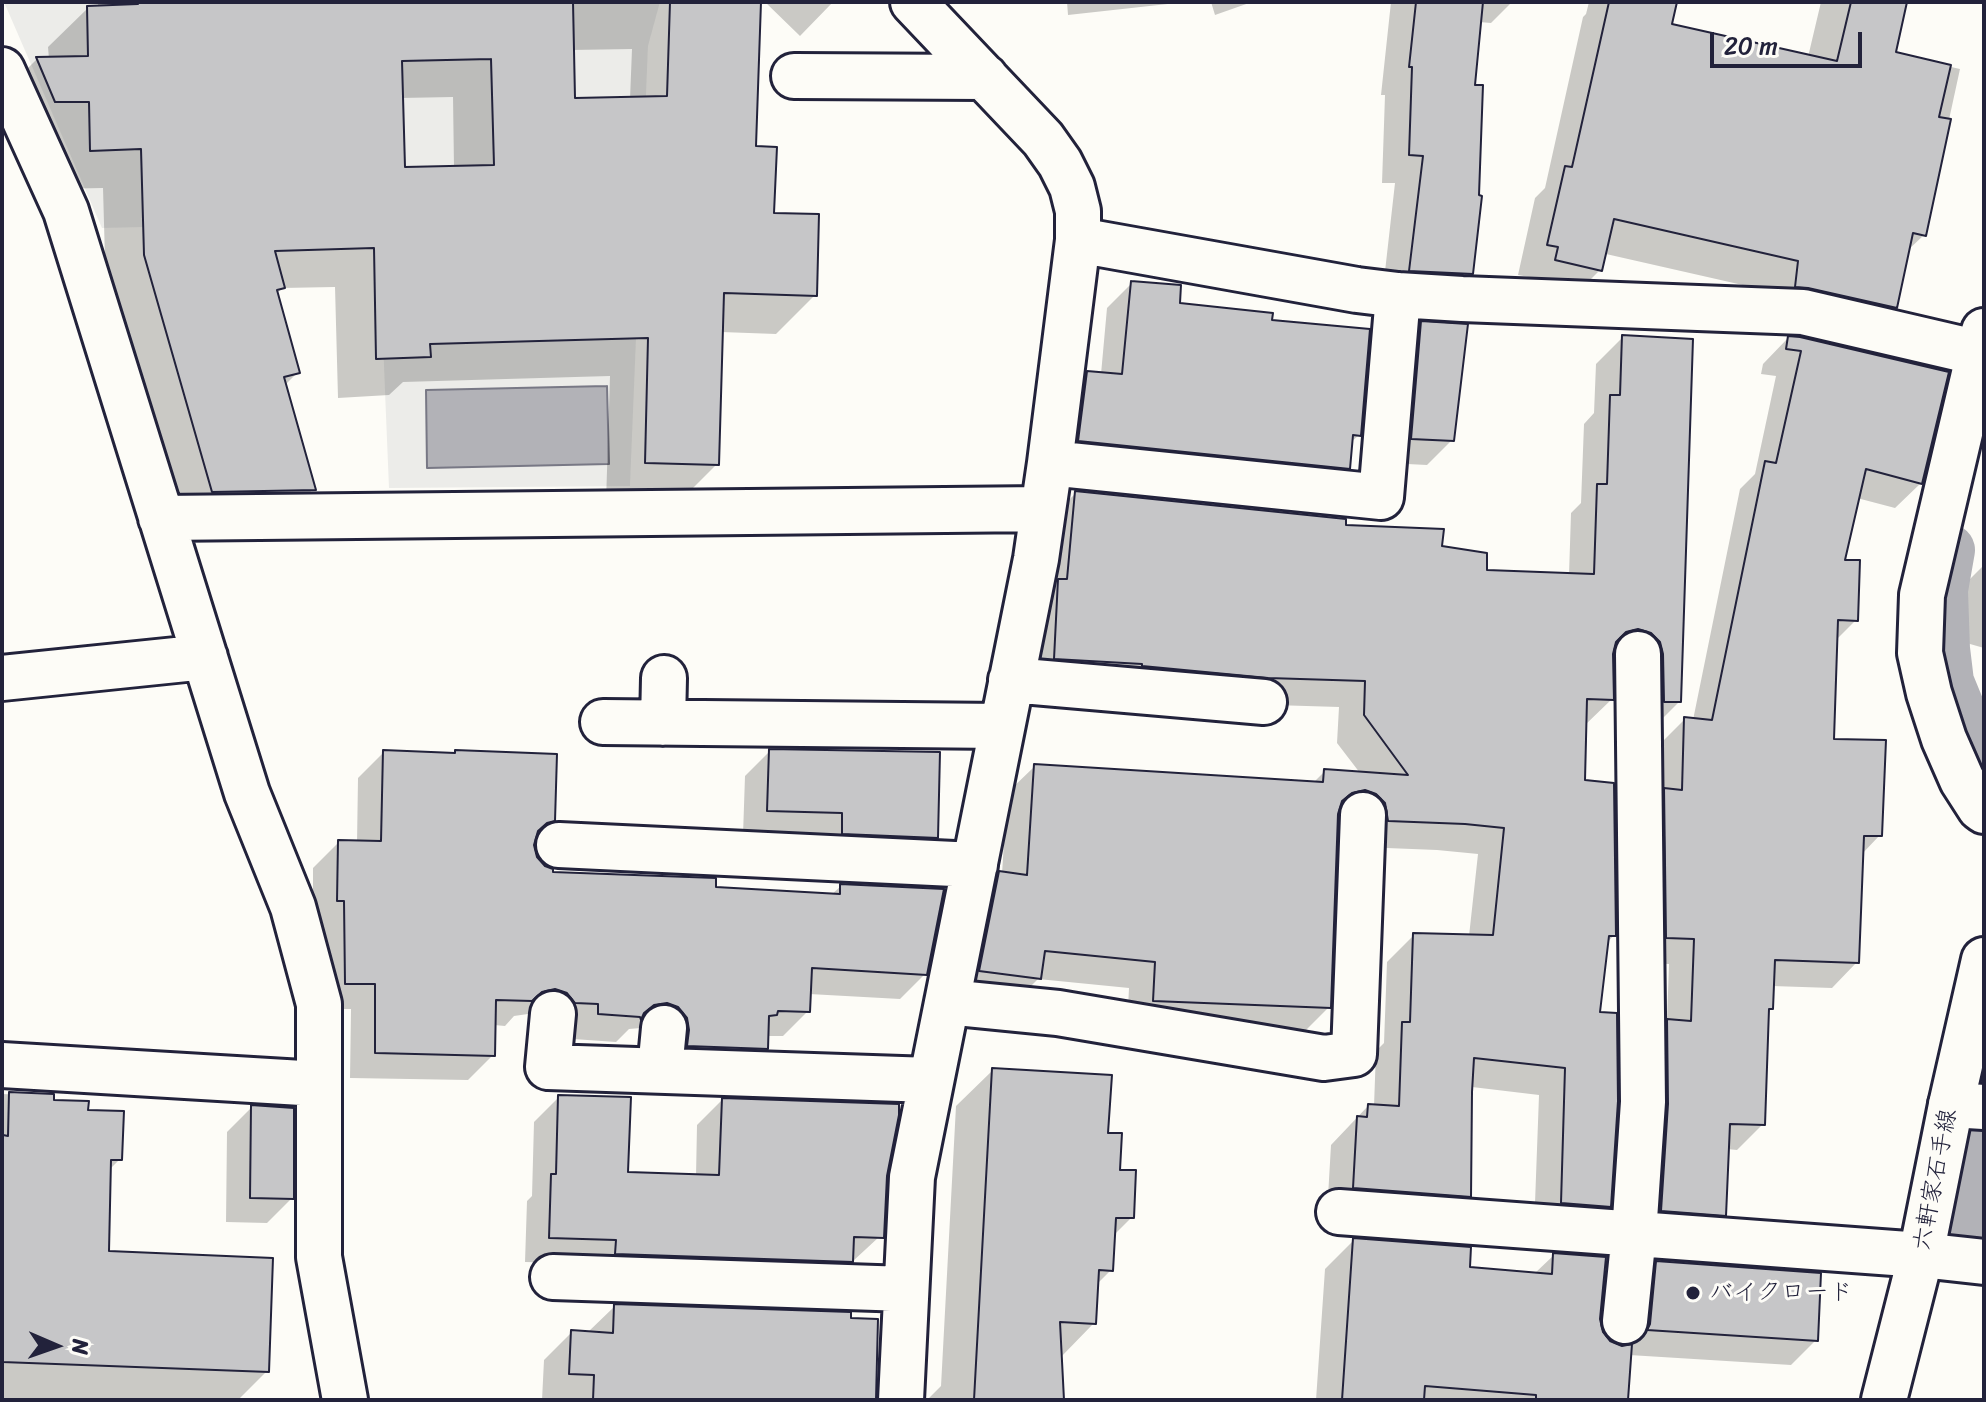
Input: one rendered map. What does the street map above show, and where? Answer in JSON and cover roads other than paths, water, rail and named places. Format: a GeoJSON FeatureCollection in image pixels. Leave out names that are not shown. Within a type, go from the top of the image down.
{"type":"FeatureCollection","features":[{"type":"Feature","properties":{"kind":"street"},"geometry":{"type":"LineString","coordinates":[[901,1400],[912,1177],[1036,559],[1078,240],[1078,211],[1072,187],[1060,163],[1043,139],[913,2]]}},
{"type":"Feature","properties":{"kind":"street"},"geometry":{"type":"LineString","coordinates":[[2,70],[66,211],[247,793],[293,907],[319,1004],[319,1257],[345,1400]]}},
{"type":"Feature","properties":{"kind":"street"},"geometry":{"type":"LineString","coordinates":[[794,76],[985,77]]}},
{"type":"Feature","properties":{"kind":"street"},"geometry":{"type":"LineString","coordinates":[[1078,240],[1398,295],[1803,312],[1981,342],[1922,595],[1920,653],[1944,739],[1962,780],[1984,811]]}},
{"type":"Feature","properties":{"kind":"street"},"geometry":{"type":"LineString","coordinates":[[1050,463],[1381,497],[1398,295]]}},
{"type":"Feature","properties":{"kind":"street"},"geometry":{"type":"LineString","coordinates":[[161,518],[1043,509]]}},
{"type":"Feature","properties":{"kind":"street"},"geometry":{"type":"LineString","coordinates":[[1625,1321],[1643,1102],[1638,654]]}},
{"type":"Feature","properties":{"kind":"street"},"geometry":{"type":"LineString","coordinates":[[2,678],[205,657]]}},
{"type":"Feature","properties":{"kind":"street"},"geometry":{"type":"LineString","coordinates":[[663,723],[664,678]]}},
{"type":"Feature","properties":{"kind":"street"},"geometry":{"type":"LineString","coordinates":[[1011,680],[1264,702]]}},
{"type":"Feature","properties":{"kind":"street"},"geometry":{"type":"LineString","coordinates":[[603,722],[1002,726]]}},
{"type":"Feature","properties":{"kind":"street"},"geometry":{"type":"LineString","coordinates":[[947,1002],[1058,1013],[1324,1058],[1354,1054],[1363,815]]}},
{"type":"Feature","properties":{"kind":"street"},"geometry":{"type":"LineString","coordinates":[[559,845],[975,865]]}},
{"type":"Feature","properties":{"kind":"street","name":"六軒家石手線"},"geometry":{"type":"LineString","coordinates":[[1884,1400],[1921,1255],[1967,1106],[1984,960]]}},
{"type":"Feature","properties":{"kind":"street"},"geometry":{"type":"LineString","coordinates":[[553,1014],[548,1067],[662,1049],[931,1080]]}},
{"type":"Feature","properties":{"kind":"street"},"geometry":{"type":"LineString","coordinates":[[2,1065],[319,1084]]}},
{"type":"Feature","properties":{"kind":"street"},"geometry":{"type":"LineString","coordinates":[[1339,1212],[1984,1262]]}},
{"type":"Feature","properties":{"kind":"street"},"geometry":{"type":"LineString","coordinates":[[553,1277],[906,1289]]}},
{"type":"Feature","properties":{"kind":"waterway"},"geometry":{"type":"LineString","coordinates":[[1949,550],[1942,590],[1948,682],[1977,753]]}},
{"type":"Feature","properties":{"kind":"waterway"},"geometry":{"type":"LineString","coordinates":[[1961,1214],[1984,1134]]}},
{"type":"Feature","properties":{"kind":"place","name":"バイクロード"},"geometry":{"type":"Point","coordinates":[1693,1293]}}]}
